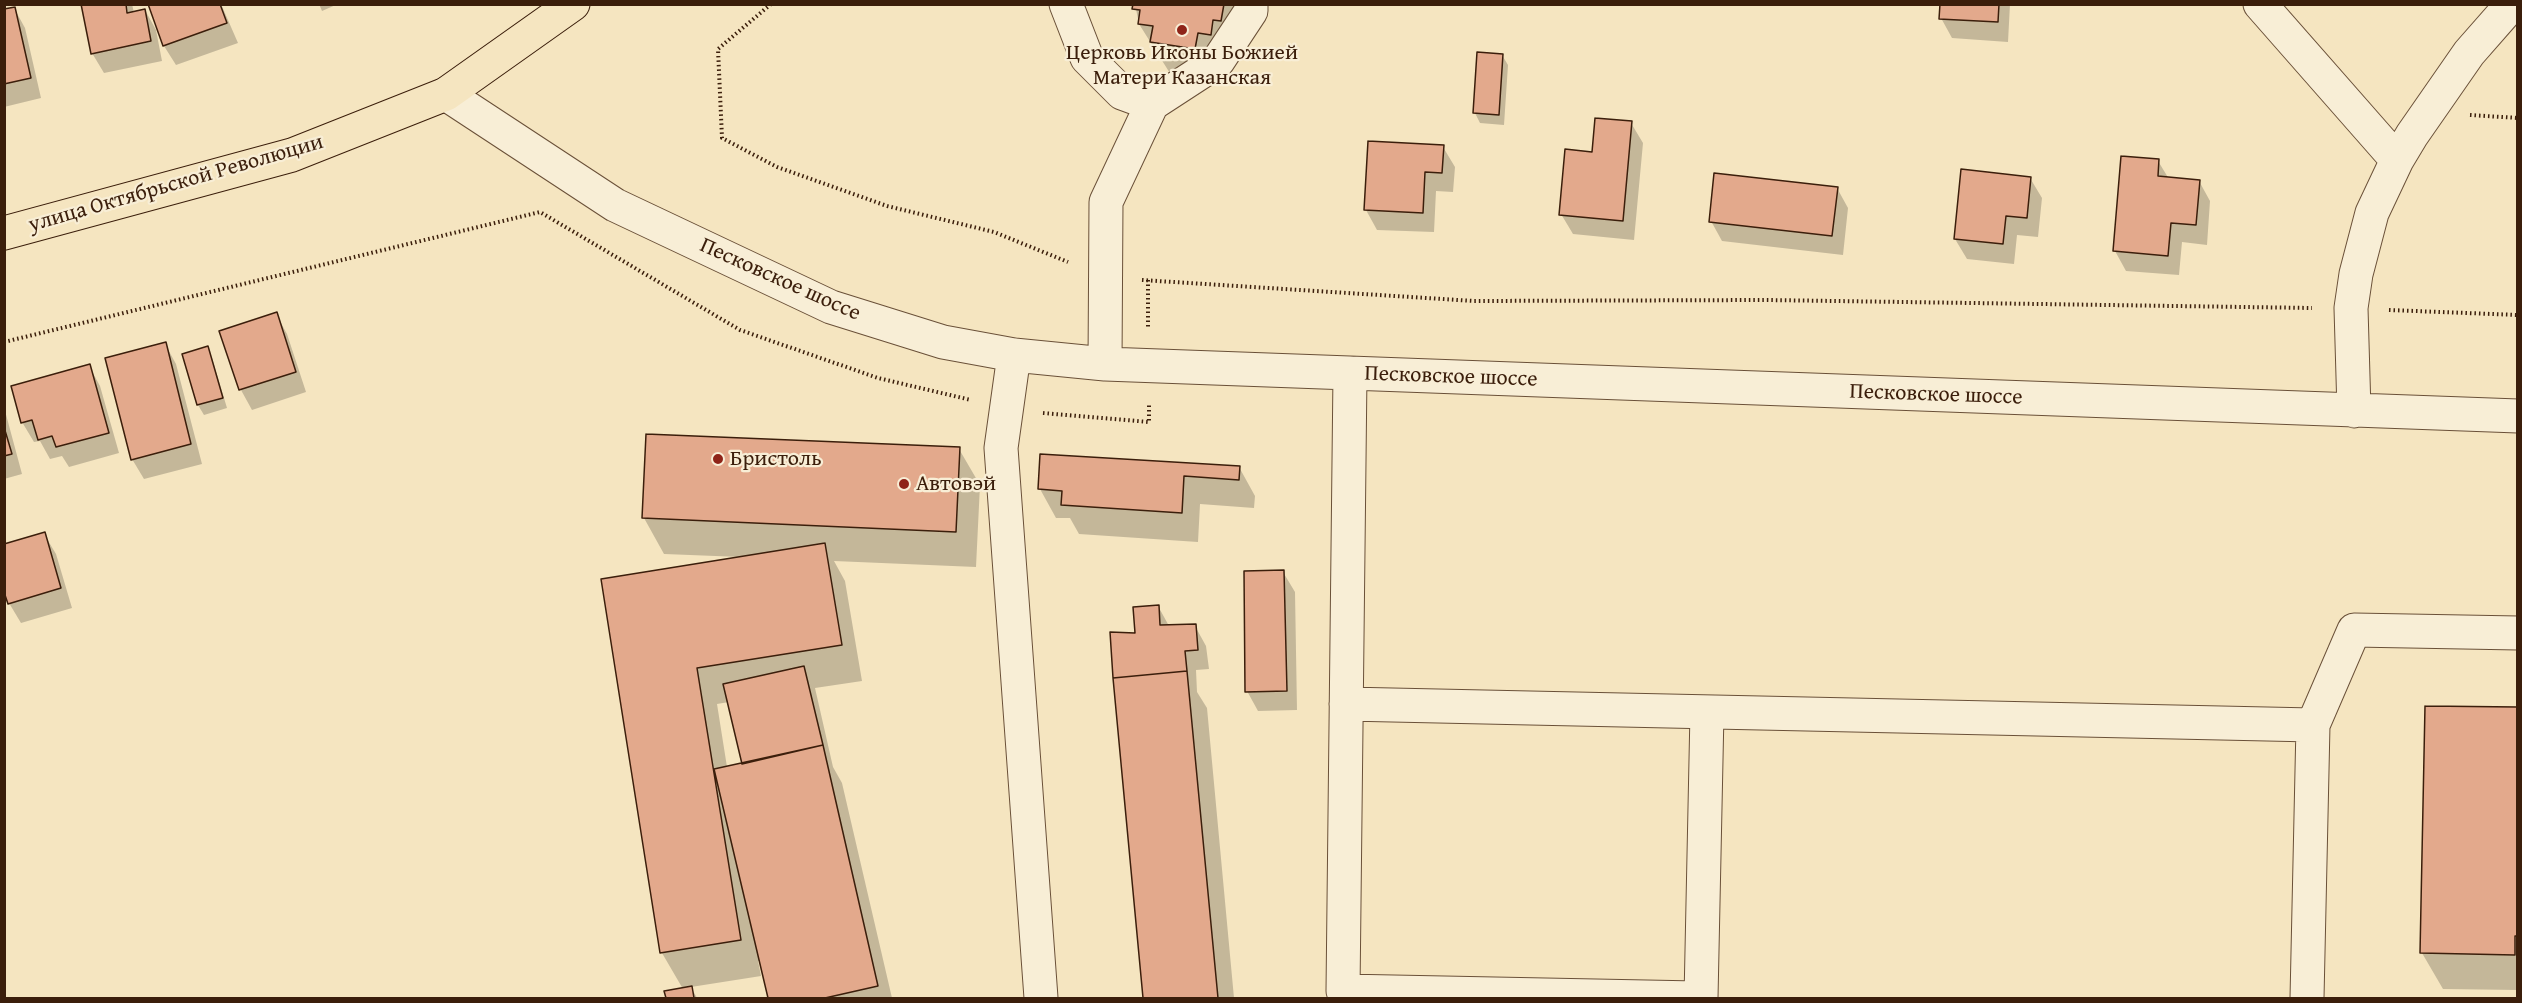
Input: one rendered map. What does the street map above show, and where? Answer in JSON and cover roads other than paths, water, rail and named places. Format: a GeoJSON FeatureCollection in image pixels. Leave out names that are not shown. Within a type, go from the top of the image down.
{"type":"FeatureCollection","features":[{"type":"Feature","properties":{"kind":"main road","name":"улица Октябрьской Революции"},"geometry":{"type":"LineString","coordinates":[[4,233],[292,155],[446,94],[573,4]]}},
{"type":"Feature","properties":{"kind":"street"},"geometry":{"type":"LineString","coordinates":[[1066,4],[1087,58],[1122,93],[1152,104]]}},
{"type":"Feature","properties":{"kind":"street"},"geometry":{"type":"LineString","coordinates":[[1105,364],[1106,202],[1152,104],[1218,61],[1251,11],[1251,4]]}},
{"type":"Feature","properties":{"kind":"street"},"geometry":{"type":"LineString","coordinates":[[2260,4],[2397,160]]}},
{"type":"Feature","properties":{"kind":"street"},"geometry":{"type":"LineString","coordinates":[[2354,411],[2351,308],[2372,213],[2397,160],[2469,53],[2512,4]]}},
{"type":"Feature","properties":{"kind":"street","name":"Песковское шоссе"},"geometry":{"type":"LineString","coordinates":[[446,94],[615,206],[831,307],[943,342],[1014,355],[1105,364],[2517,416]]}},
{"type":"Feature","properties":{"kind":"street"},"geometry":{"type":"LineString","coordinates":[[1014,355],[1001,448],[1041,999]]}},
{"type":"Feature","properties":{"kind":"street"},"geometry":{"type":"LineString","coordinates":[[1350,373],[1343,991],[1696,999]]}},
{"type":"Feature","properties":{"kind":"street"},"geometry":{"type":"LineString","coordinates":[[2307,999],[2313,724],[2354,630],[2517,633]]}},
{"type":"Feature","properties":{"kind":"street"},"geometry":{"type":"LineString","coordinates":[[1346,704],[2313,724]]}},
{"type":"Feature","properties":{"kind":"street"},"geometry":{"type":"LineString","coordinates":[[1701,999],[1707,712]]}},
{"type":"Feature","properties":{"kind":"place","name":"Церковь Иконы Божией Матери Казанская"},"geometry":{"type":"Point","coordinates":[1182,30]}},
{"type":"Feature","properties":{"kind":"place","name":"Бристоль"},"geometry":{"type":"Point","coordinates":[718,459]}},
{"type":"Feature","properties":{"kind":"place","name":"Автовэй"},"geometry":{"type":"Point","coordinates":[904,484]}}]}
